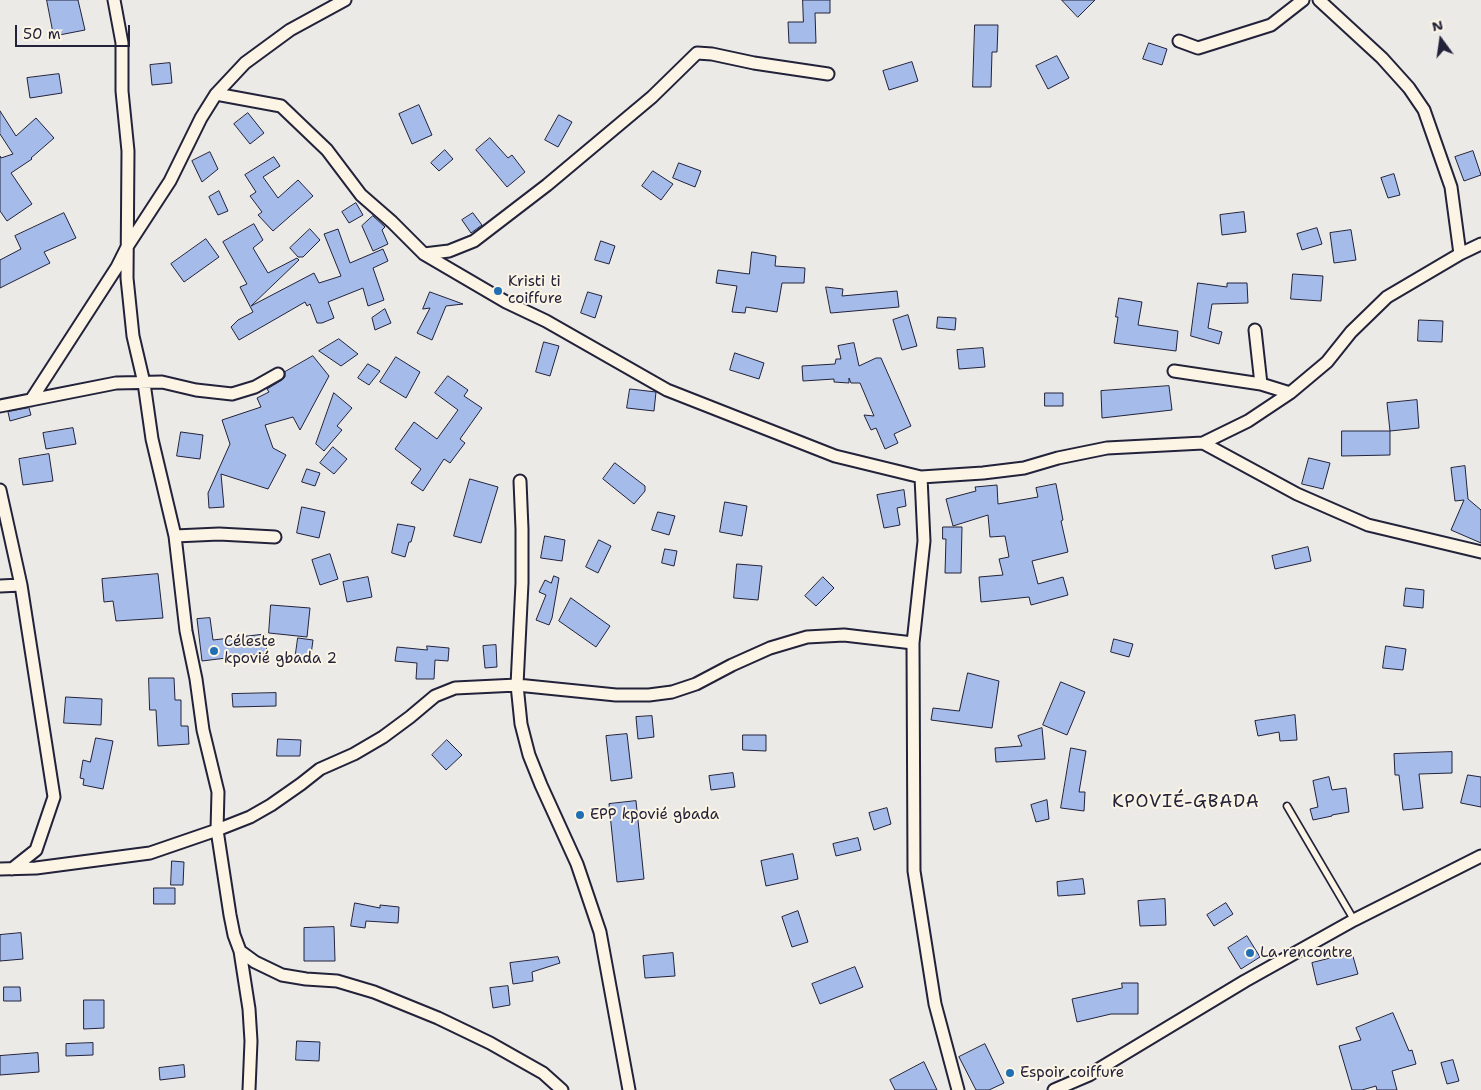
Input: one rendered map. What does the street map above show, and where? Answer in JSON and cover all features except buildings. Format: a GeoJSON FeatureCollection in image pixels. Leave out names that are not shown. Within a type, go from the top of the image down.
{"type":"FeatureCollection","features":[{"type":"Feature","properties":{"kind":"street"},"geometry":{"type":"LineString","coordinates":[[114,0],[122,42],[122,91],[128,151],[127,278],[133,336],[144,383],[152,439],[175,536],[186,631],[196,679],[203,730],[218,792],[217,830],[231,921],[240,951],[248,1009],[251,1041],[249,1090]]}},
{"type":"Feature","properties":{"kind":"street"},"geometry":{"type":"LineString","coordinates":[[31,400],[170,181],[201,118],[216,94],[245,62],[282,35],[345,0]]}},
{"type":"Feature","properties":{"kind":"street"},"geometry":{"type":"LineString","coordinates":[[1179,40],[1198,48],[1244,34],[1271,24],[1303,0]]}},
{"type":"Feature","properties":{"kind":"street"},"geometry":{"type":"LineString","coordinates":[[1319,0],[1382,58],[1409,88],[1424,110],[1451,187],[1460,254]]}},
{"type":"Feature","properties":{"kind":"street"},"geometry":{"type":"LineString","coordinates":[[424,254],[449,251],[474,241],[547,185],[652,97],[697,53],[712,54],[754,64],[828,74]]}},
{"type":"Feature","properties":{"kind":"street"},"geometry":{"type":"LineString","coordinates":[[216,94],[281,106],[327,150],[361,195],[424,254],[506,302],[546,321],[668,390],[835,456],[920,477],[984,473],[1024,468],[1058,458],[1107,448],[1203,443],[1248,421],[1290,393],[1327,362],[1352,332],[1387,297],[1460,254],[1481,244]]}},
{"type":"Feature","properties":{"kind":"street"},"geometry":{"type":"LineString","coordinates":[[1255,330],[1261,384]]}},
{"type":"Feature","properties":{"kind":"street"},"geometry":{"type":"LineString","coordinates":[[1174,371],[1261,384],[1290,393]]}},
{"type":"Feature","properties":{"kind":"street"},"geometry":{"type":"LineString","coordinates":[[0,406],[116,383],[162,382],[196,390],[232,394],[254,387],[278,374]]}},
{"type":"Feature","properties":{"kind":"street"},"geometry":{"type":"LineString","coordinates":[[1203,443],[1297,494],[1368,525],[1481,552]]}},
{"type":"Feature","properties":{"kind":"street"},"geometry":{"type":"LineString","coordinates":[[920,477],[924,541],[913,643],[914,871],[936,1004],[958,1090]]}},
{"type":"Feature","properties":{"kind":"street"},"geometry":{"type":"LineString","coordinates":[[520,480],[522,574],[517,685],[521,724],[529,755],[577,864],[600,932],[629,1090]]}},
{"type":"Feature","properties":{"kind":"street"},"geometry":{"type":"LineString","coordinates":[[0,490],[21,585],[54,798],[36,850],[12,869]]}},
{"type":"Feature","properties":{"kind":"street"},"geometry":{"type":"LineString","coordinates":[[175,536],[219,534],[274,537]]}},
{"type":"Feature","properties":{"kind":"street"},"geometry":{"type":"LineString","coordinates":[[0,586],[21,585]]}},
{"type":"Feature","properties":{"kind":"street"},"geometry":{"type":"LineString","coordinates":[[0,869],[36,868],[150,853],[250,817],[271,805],[320,769],[354,754],[383,738],[435,696],[455,688],[517,685],[616,695],[649,695],[672,692],[696,684],[770,648],[807,637],[844,635],[913,643]]}},
{"type":"Feature","properties":{"kind":"street"},"geometry":{"type":"LineString","coordinates":[[1054,1090],[1089,1075],[1245,981],[1354,920],[1481,856]]}},
{"type":"Feature","properties":{"kind":"street"},"geometry":{"type":"LineString","coordinates":[[240,951],[255,962],[282,974],[306,979],[337,981],[374,992],[438,1018],[490,1043],[543,1073],[562,1090]]}},
{"type":"Feature","properties":{"kind":"lane"},"geometry":{"type":"LineString","coordinates":[[1287,806],[1354,920]]}},
{"type":"Feature","properties":{"kind":"place","name":"Kristi ti coiffure"},"geometry":{"type":"Point","coordinates":[498,291]}},
{"type":"Feature","properties":{"kind":"place","name":"Céleste kpovié gbada 2"},"geometry":{"type":"Point","coordinates":[214,651]}},
{"type":"Feature","properties":{"kind":"place","name":"EPP kpovié gbada"},"geometry":{"type":"Point","coordinates":[580,815]}},
{"type":"Feature","properties":{"kind":"place","name":"La rencontre"},"geometry":{"type":"Point","coordinates":[1250,953]}},
{"type":"Feature","properties":{"kind":"place","name":"Espoir coiffure"},"geometry":{"type":"Point","coordinates":[1010,1073]}},
{"type":"Feature","properties":{"kind":"district","name":"KPOVIÉ-GBADA"},"geometry":{"type":"Point","coordinates":[1186,802]}}]}
